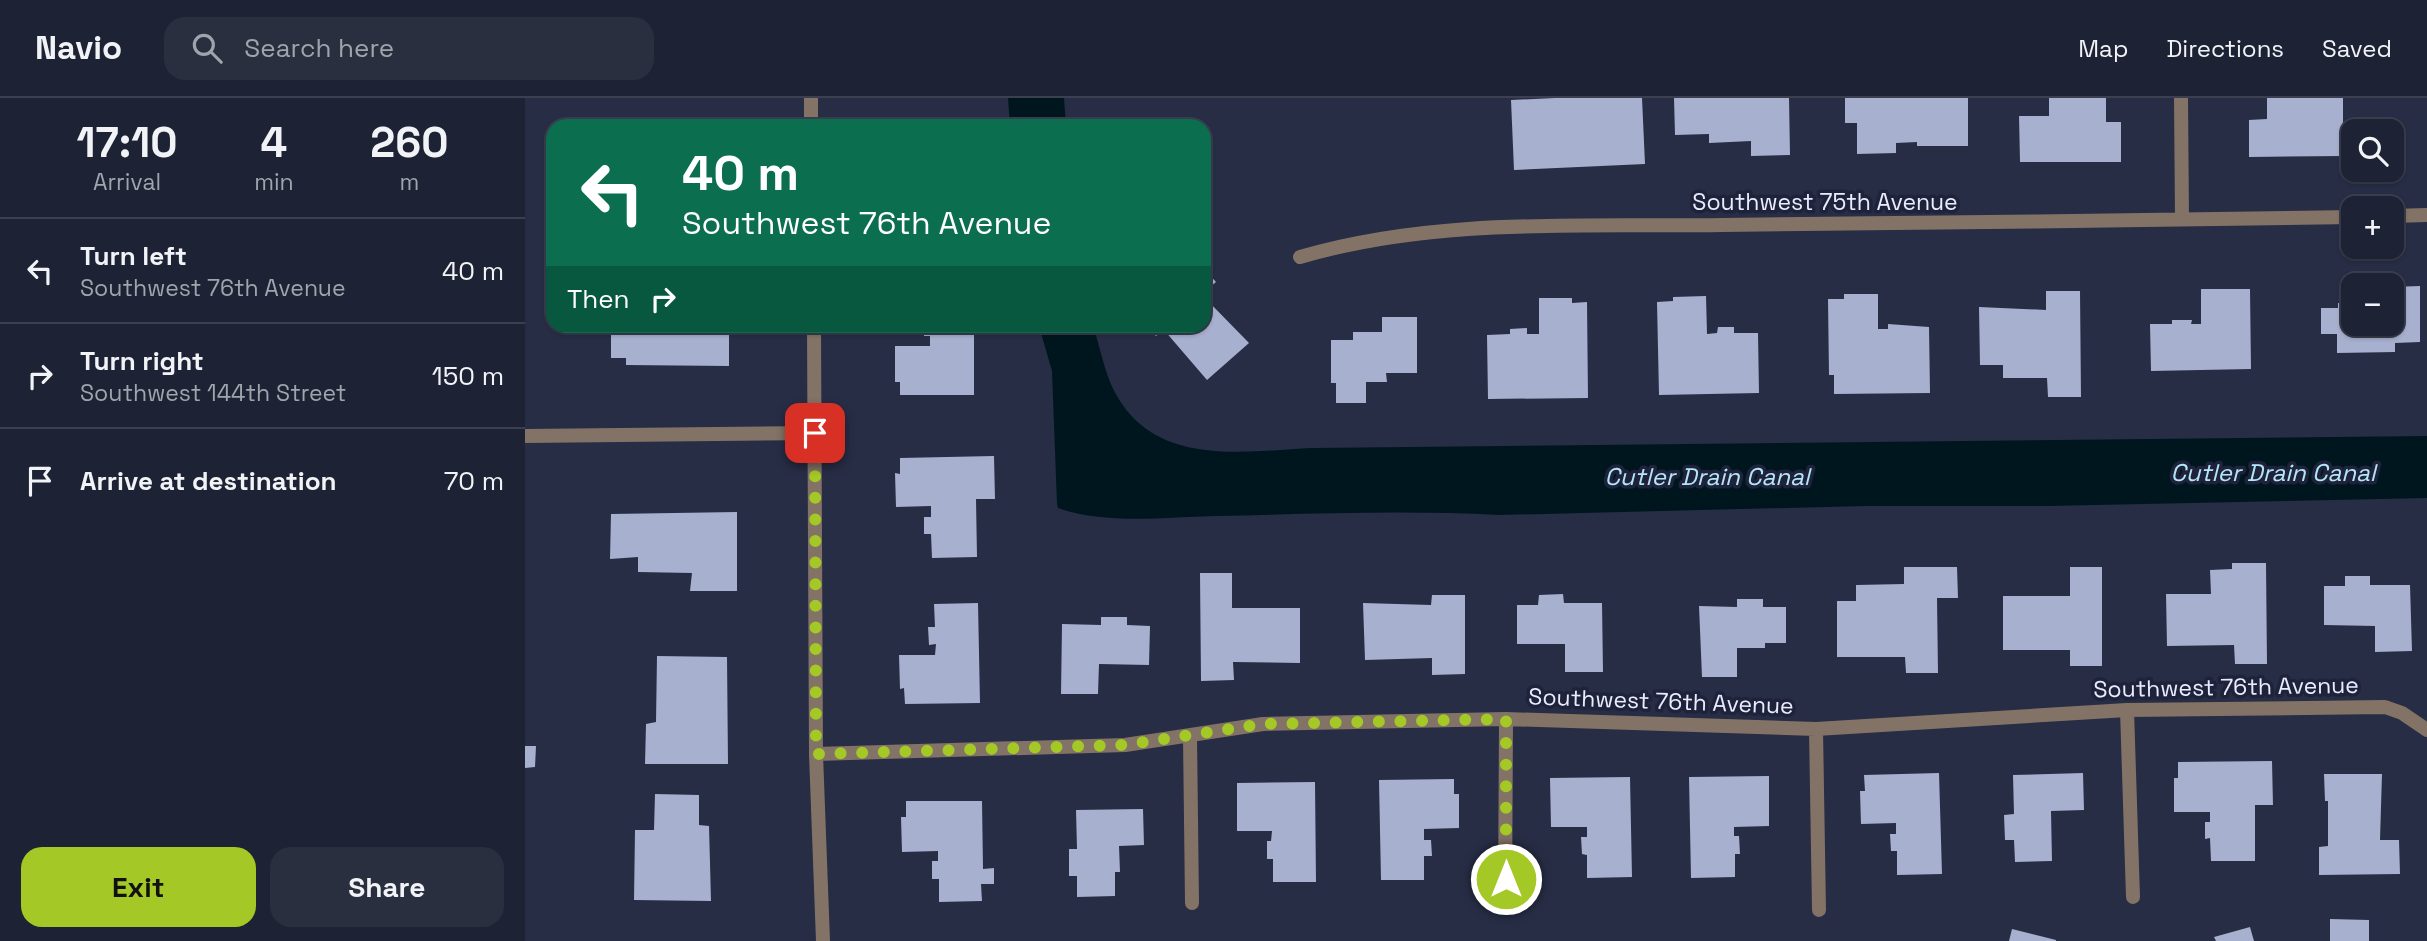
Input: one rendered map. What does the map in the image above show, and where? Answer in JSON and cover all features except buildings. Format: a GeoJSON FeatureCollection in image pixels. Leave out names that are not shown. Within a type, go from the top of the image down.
{"type":"FeatureCollection","features":[{"type":"Feature","properties":{"kind":"street"},"geometry":{"type":"LineString","coordinates":[[811,98],[811,119]]}},
{"type":"Feature","properties":{"kind":"street"},"geometry":{"type":"LineString","coordinates":[[2181,98],[2182,219]]}},
{"type":"Feature","properties":{"kind":"street"},"geometry":{"type":"LineString","coordinates":[[2404,216],[2427,215]]}},
{"type":"Feature","properties":{"kind":"street","name":"Southwest 75th Avenue"},"geometry":{"type":"LineString","coordinates":[[1300,257],[1345,243],[1455,229],[2341,217]]}},
{"type":"Feature","properties":{"kind":"street"},"geometry":{"type":"LineString","coordinates":[[814,333],[816,754],[823,941]]}},
{"type":"Feature","properties":{"kind":"street"},"geometry":{"type":"LineString","coordinates":[[525,436],[815,433]]}},
{"type":"Feature","properties":{"kind":"street","name":"Southwest 76th Avenue"},"geometry":{"type":"LineString","coordinates":[[816,754],[1125,745],[1263,724],[1506,719],[1815,729],[2127,709],[2385,707],[2422,726]]}},
{"type":"Feature","properties":{"kind":"street"},"geometry":{"type":"LineString","coordinates":[[2127,709],[2133,897]]}},
{"type":"Feature","properties":{"kind":"street"},"geometry":{"type":"LineString","coordinates":[[1505,906],[1506,719]]}},
{"type":"Feature","properties":{"kind":"street"},"geometry":{"type":"LineString","coordinates":[[1815,729],[1819,910]]}},
{"type":"Feature","properties":{"kind":"street"},"geometry":{"type":"LineString","coordinates":[[1190,736],[1192,903]]}},
{"type":"Feature","properties":{"kind":"water"},"geometry":{"type":"Polygon","coordinates":[[[1008,98],[1064,98],[1066,119],[1010,119],[1008,98]]]}},
{"type":"Feature","properties":{"kind":"water","name":"Cutler Drain Canal"},"geometry":{"type":"Polygon","coordinates":[[[1041,333],[1095,333],[1110,382],[1126,410],[1147,429],[1170,442],[1225,452],[1312,448],[2427,436],[2427,498],[2048,506],[1865,506],[1499,515],[1393,513],[1136,519],[1096,517],[1058,508],[1052,371],[1041,333]]]}},
{"type":"Feature","properties":{"kind":"route"},"geometry":{"type":"LineString","coordinates":[[815,433],[816,754],[1125,745],[1263,724],[1506,719],[1506,879]]}}]}
